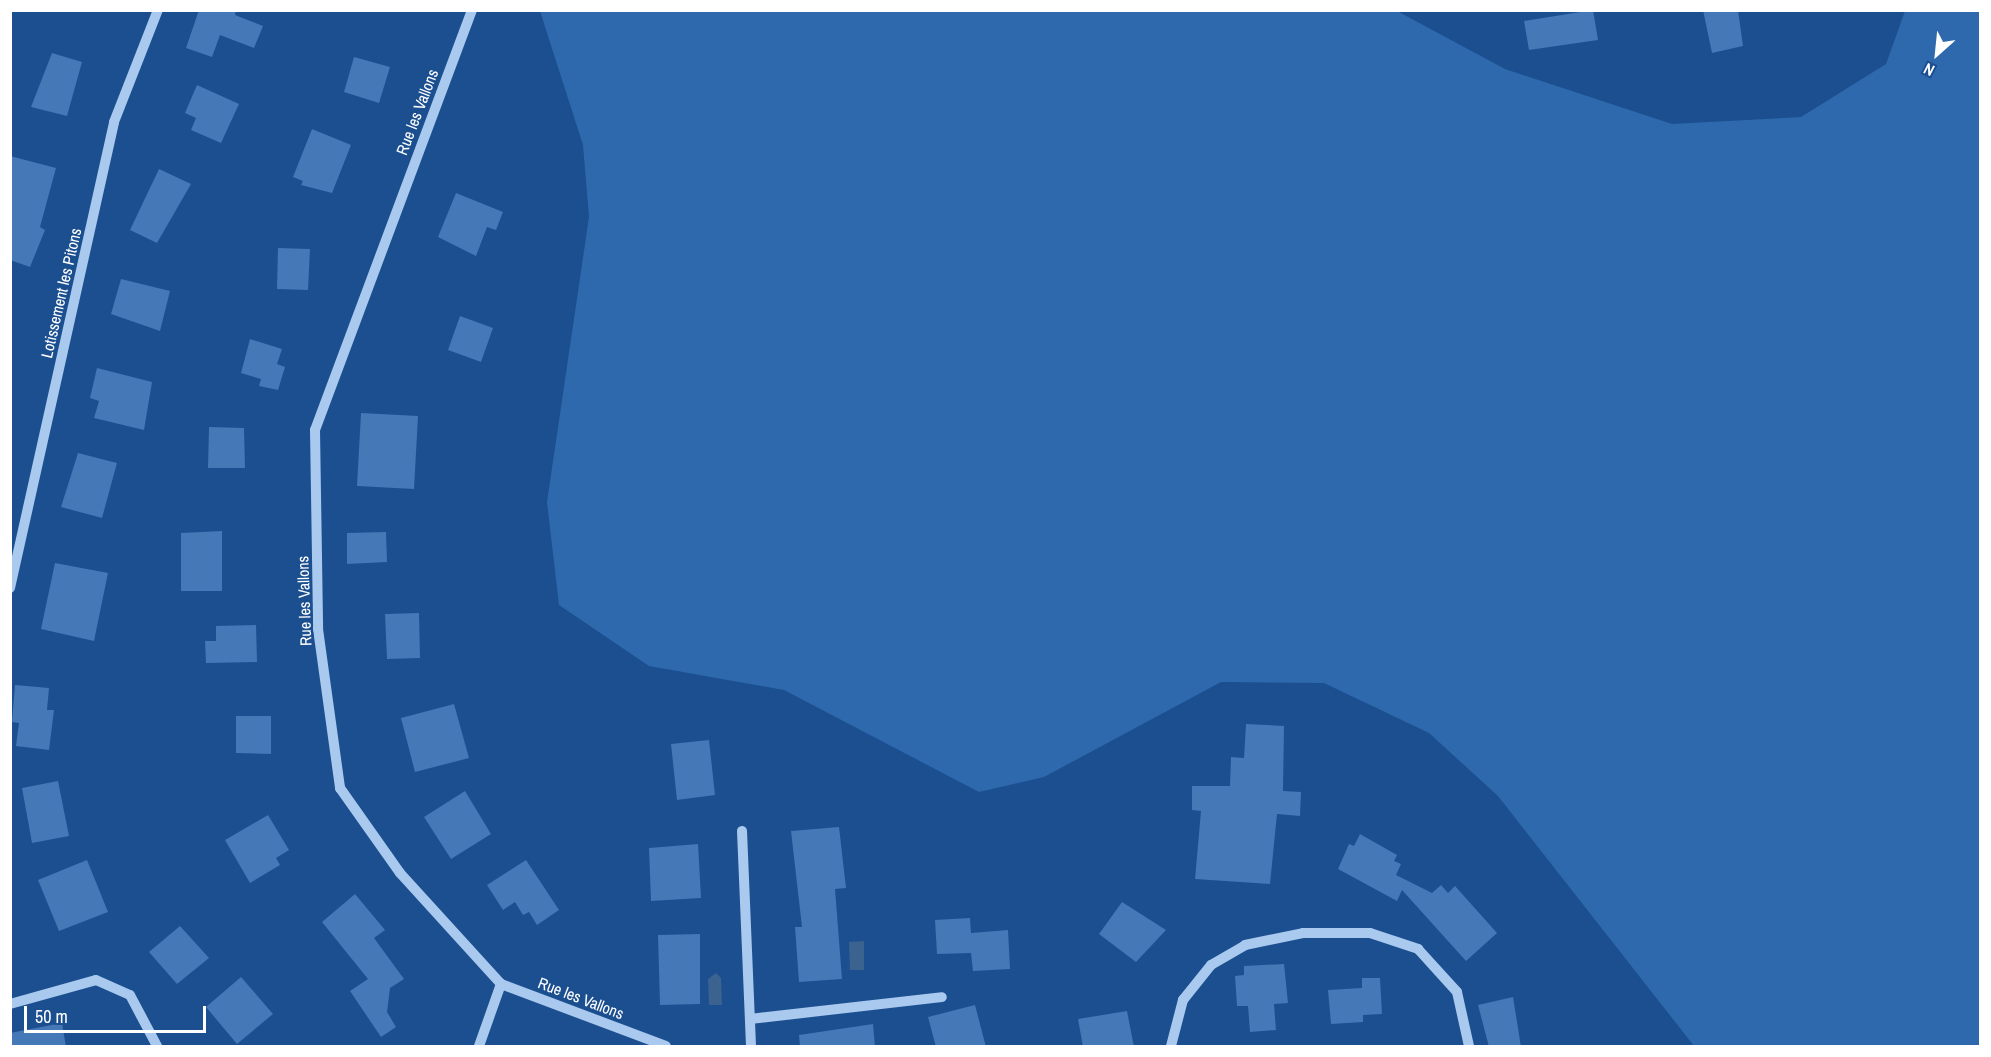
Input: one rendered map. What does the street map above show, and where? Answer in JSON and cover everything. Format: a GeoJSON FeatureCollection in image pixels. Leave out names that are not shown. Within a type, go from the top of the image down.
{"type":"FeatureCollection","features":[{"type":"Feature","properties":{"kind":"street","name":"Lotissement les Pitons"},"geometry":{"type":"LineString","coordinates":[[10,588],[114,123],[158,10]]}},
{"type":"Feature","properties":{"kind":"street","name":"Rue les Vallons"},"geometry":{"type":"LineString","coordinates":[[472,10],[315,430],[318,630],[340,788],[400,873],[501,984],[666,1047]]}},
{"type":"Feature","properties":{"kind":"street"},"geometry":{"type":"LineString","coordinates":[[742,831],[751,1047]]}},
{"type":"Feature","properties":{"kind":"street"},"geometry":{"type":"LineString","coordinates":[[1171,1047],[1183,1000],[1211,965],[1245,945],[1303,933],[1359,933],[1418,949],[1457,992],[1469,1047]]}},
{"type":"Feature","properties":{"kind":"street"},"geometry":{"type":"LineString","coordinates":[[10,1004],[96,980],[130,995],[157,1047]]}},
{"type":"Feature","properties":{"kind":"street"},"geometry":{"type":"LineString","coordinates":[[479,1047],[501,984]]}},
{"type":"Feature","properties":{"kind":"street"},"geometry":{"type":"LineString","coordinates":[[750,1019],[942,997]]}},
{"type":"Feature","properties":{"kind":"shaded area"},"geometry":{"type":"Polygon","coordinates":[[[540,11],[1397,11],[1505,69],[1672,124],[1801,117],[1886,64],[1905,11],[1980,11],[1980,1046],[1694,1046],[1498,796],[1429,733],[1324,683],[1221,682],[1044,777],[979,792],[784,690],[649,666],[559,605],[547,502],[589,217],[583,145],[540,11]]]}},
{"type":"Feature","properties":{"kind":"shaded area"},"geometry":{"type":"Polygon","coordinates":[[[864,941],[864,970],[850,970],[849,942],[864,941]]]}},
{"type":"Feature","properties":{"kind":"shaded area"},"geometry":{"type":"Polygon","coordinates":[[[716,973],[721,978],[722,1005],[709,1005],[708,979],[716,973]]]}},
{"type":"Feature","properties":{"kind":"building"},"geometry":{"type":"Polygon","coordinates":[[[199,10],[236,10],[235,15],[263,26],[254,48],[220,35],[212,57],[186,48],[199,10]]]}},
{"type":"Feature","properties":{"kind":"building"},"geometry":{"type":"Polygon","coordinates":[[[1593,10],[1598,40],[1529,50],[1524,21],[1593,10]]]}},
{"type":"Feature","properties":{"kind":"building"},"geometry":{"type":"Polygon","coordinates":[[[1703,10],[1738,10],[1743,46],[1712,53],[1703,10]]]}},
{"type":"Feature","properties":{"kind":"building"},"geometry":{"type":"Polygon","coordinates":[[[52,53],[82,62],[67,116],[31,107],[52,53]]]}},
{"type":"Feature","properties":{"kind":"building"},"geometry":{"type":"Polygon","coordinates":[[[354,57],[390,67],[379,103],[344,92],[354,57]]]}},
{"type":"Feature","properties":{"kind":"building"},"geometry":{"type":"Polygon","coordinates":[[[197,85],[239,104],[221,143],[191,130],[196,118],[185,113],[197,85]]]}},
{"type":"Feature","properties":{"kind":"building"},"geometry":{"type":"Polygon","coordinates":[[[312,129],[351,145],[332,193],[301,185],[303,181],[293,177],[312,129]]]}},
{"type":"Feature","properties":{"kind":"building"},"geometry":{"type":"Polygon","coordinates":[[[10,156],[56,168],[40,227],[45,230],[30,267],[10,260],[10,156]]]}},
{"type":"Feature","properties":{"kind":"building"},"geometry":{"type":"Polygon","coordinates":[[[159,169],[191,184],[157,243],[130,230],[159,169]]]}},
{"type":"Feature","properties":{"kind":"building"},"geometry":{"type":"Polygon","coordinates":[[[456,193],[503,212],[496,230],[487,227],[476,256],[438,237],[456,193]]]}},
{"type":"Feature","properties":{"kind":"building"},"geometry":{"type":"Polygon","coordinates":[[[278,248],[310,249],[308,290],[277,289],[278,248]]]}},
{"type":"Feature","properties":{"kind":"building"},"geometry":{"type":"Polygon","coordinates":[[[121,279],[170,291],[160,331],[111,314],[121,279]]]}},
{"type":"Feature","properties":{"kind":"building"},"geometry":{"type":"Polygon","coordinates":[[[460,316],[493,328],[481,362],[448,350],[460,316]]]}},
{"type":"Feature","properties":{"kind":"building"},"geometry":{"type":"Polygon","coordinates":[[[250,339],[282,349],[277,364],[285,367],[278,390],[259,386],[261,379],[241,373],[250,339]]]}},
{"type":"Feature","properties":{"kind":"building"},"geometry":{"type":"Polygon","coordinates":[[[97,368],[152,382],[144,430],[94,418],[99,401],[90,398],[97,368]]]}},
{"type":"Feature","properties":{"kind":"building"},"geometry":{"type":"Polygon","coordinates":[[[361,413],[418,416],[414,489],[357,486],[361,413]]]}},
{"type":"Feature","properties":{"kind":"building"},"geometry":{"type":"Polygon","coordinates":[[[209,427],[244,428],[245,468],[208,468],[209,427]]]}},
{"type":"Feature","properties":{"kind":"building"},"geometry":{"type":"Polygon","coordinates":[[[78,453],[117,463],[102,518],[61,507],[78,453]]]}},
{"type":"Feature","properties":{"kind":"building"},"geometry":{"type":"Polygon","coordinates":[[[222,531],[222,591],[181,591],[181,533],[222,531]]]}},
{"type":"Feature","properties":{"kind":"building"},"geometry":{"type":"Polygon","coordinates":[[[386,532],[387,562],[347,564],[347,533],[386,532]]]}},
{"type":"Feature","properties":{"kind":"building"},"geometry":{"type":"Polygon","coordinates":[[[55,563],[108,573],[94,641],[41,629],[55,563]]]}},
{"type":"Feature","properties":{"kind":"building"},"geometry":{"type":"Polygon","coordinates":[[[419,613],[420,658],[387,659],[385,614],[419,613]]]}},
{"type":"Feature","properties":{"kind":"building"},"geometry":{"type":"Polygon","coordinates":[[[256,625],[257,662],[206,663],[205,641],[216,641],[216,626],[256,625]]]}},
{"type":"Feature","properties":{"kind":"building"},"geometry":{"type":"Polygon","coordinates":[[[15,685],[49,688],[47,710],[54,710],[49,750],[16,746],[19,723],[12,722],[15,685]]]}},
{"type":"Feature","properties":{"kind":"building"},"geometry":{"type":"Polygon","coordinates":[[[454,704],[469,758],[415,772],[401,718],[454,704]]]}},
{"type":"Feature","properties":{"kind":"building"},"geometry":{"type":"Polygon","coordinates":[[[236,716],[271,716],[271,754],[236,753],[236,716]]]}},
{"type":"Feature","properties":{"kind":"building"},"geometry":{"type":"Polygon","coordinates":[[[1246,724],[1284,726],[1283,791],[1301,792],[1300,816],[1277,814],[1270,884],[1195,879],[1201,811],[1192,810],[1192,786],[1230,786],[1231,757],[1244,758],[1246,724]]]}},
{"type":"Feature","properties":{"kind":"building"},"geometry":{"type":"Polygon","coordinates":[[[709,740],[715,795],[677,800],[671,744],[709,740]]]}},
{"type":"Feature","properties":{"kind":"building"},"geometry":{"type":"Polygon","coordinates":[[[58,781],[69,836],[32,843],[22,788],[58,781]]]}},
{"type":"Feature","properties":{"kind":"building"},"geometry":{"type":"Polygon","coordinates":[[[465,791],[491,834],[451,859],[424,817],[465,791]]]}},
{"type":"Feature","properties":{"kind":"building"},"geometry":{"type":"Polygon","coordinates":[[[268,815],[289,850],[276,858],[280,865],[250,883],[225,840],[268,815]]]}},
{"type":"Feature","properties":{"kind":"building"},"geometry":{"type":"Polygon","coordinates":[[[839,827],[846,888],[835,889],[842,979],[799,982],[795,927],[802,927],[791,831],[839,827]]]}},
{"type":"Feature","properties":{"kind":"building"},"geometry":{"type":"Polygon","coordinates":[[[1360,834],[1397,855],[1394,861],[1401,864],[1396,875],[1432,893],[1441,885],[1448,893],[1455,886],[1497,933],[1466,961],[1402,890],[1397,901],[1338,869],[1349,844],[1354,846],[1360,834]]]}},
{"type":"Feature","properties":{"kind":"building"},"geometry":{"type":"Polygon","coordinates":[[[698,844],[701,898],[651,901],[649,848],[698,844]]]}},
{"type":"Feature","properties":{"kind":"building"},"geometry":{"type":"Polygon","coordinates":[[[87,860],[108,912],[59,931],[38,880],[87,860]]]}},
{"type":"Feature","properties":{"kind":"building"},"geometry":{"type":"Polygon","coordinates":[[[526,860],[559,910],[537,925],[529,912],[523,915],[515,902],[503,910],[487,885],[526,860]]]}},
{"type":"Feature","properties":{"kind":"building"},"geometry":{"type":"Polygon","coordinates":[[[355,894],[385,930],[374,938],[404,979],[390,988],[387,1012],[396,1027],[381,1037],[350,991],[368,979],[322,922],[355,894]]]}},
{"type":"Feature","properties":{"kind":"building"},"geometry":{"type":"Polygon","coordinates":[[[1122,902],[1166,930],[1136,962],[1099,934],[1122,902]]]}},
{"type":"Feature","properties":{"kind":"building"},"geometry":{"type":"Polygon","coordinates":[[[970,918],[971,933],[1008,930],[1010,969],[973,971],[971,953],[937,954],[935,920],[970,918]]]}},
{"type":"Feature","properties":{"kind":"building"},"geometry":{"type":"Polygon","coordinates":[[[180,926],[209,958],[177,984],[149,952],[180,926]]]}},
{"type":"Feature","properties":{"kind":"building"},"geometry":{"type":"Polygon","coordinates":[[[700,934],[700,1004],[660,1005],[658,935],[700,934]]]}},
{"type":"Feature","properties":{"kind":"building"},"geometry":{"type":"Polygon","coordinates":[[[1284,964],[1288,1003],[1274,1004],[1276,1030],[1250,1032],[1248,1006],[1237,1006],[1235,976],[1244,975],[1244,966],[1284,964]]]}},
{"type":"Feature","properties":{"kind":"building"},"geometry":{"type":"Polygon","coordinates":[[[241,977],[273,1014],[237,1044],[206,1007],[241,977]]]}},
{"type":"Feature","properties":{"kind":"building"},"geometry":{"type":"Polygon","coordinates":[[[1362,978],[1380,978],[1382,1014],[1363,1015],[1363,1022],[1331,1024],[1328,990],[1362,988],[1362,978]]]}},
{"type":"Feature","properties":{"kind":"building"},"geometry":{"type":"Polygon","coordinates":[[[1513,997],[1521,1047],[1489,1047],[1478,1005],[1513,997]]]}},
{"type":"Feature","properties":{"kind":"building"},"geometry":{"type":"Polygon","coordinates":[[[975,1005],[986,1047],[936,1047],[928,1017],[975,1005]]]}},
{"type":"Feature","properties":{"kind":"building"},"geometry":{"type":"Polygon","coordinates":[[[1127,1011],[1134,1047],[1083,1047],[1078,1019],[1127,1011]]]}},
{"type":"Feature","properties":{"kind":"building"},"geometry":{"type":"Polygon","coordinates":[[[62,1023],[66,1047],[10,1047],[10,1033],[62,1023]]]}},
{"type":"Feature","properties":{"kind":"building"},"geometry":{"type":"Polygon","coordinates":[[[873,1024],[875,1047],[800,1047],[799,1035],[873,1024]]]}}]}
